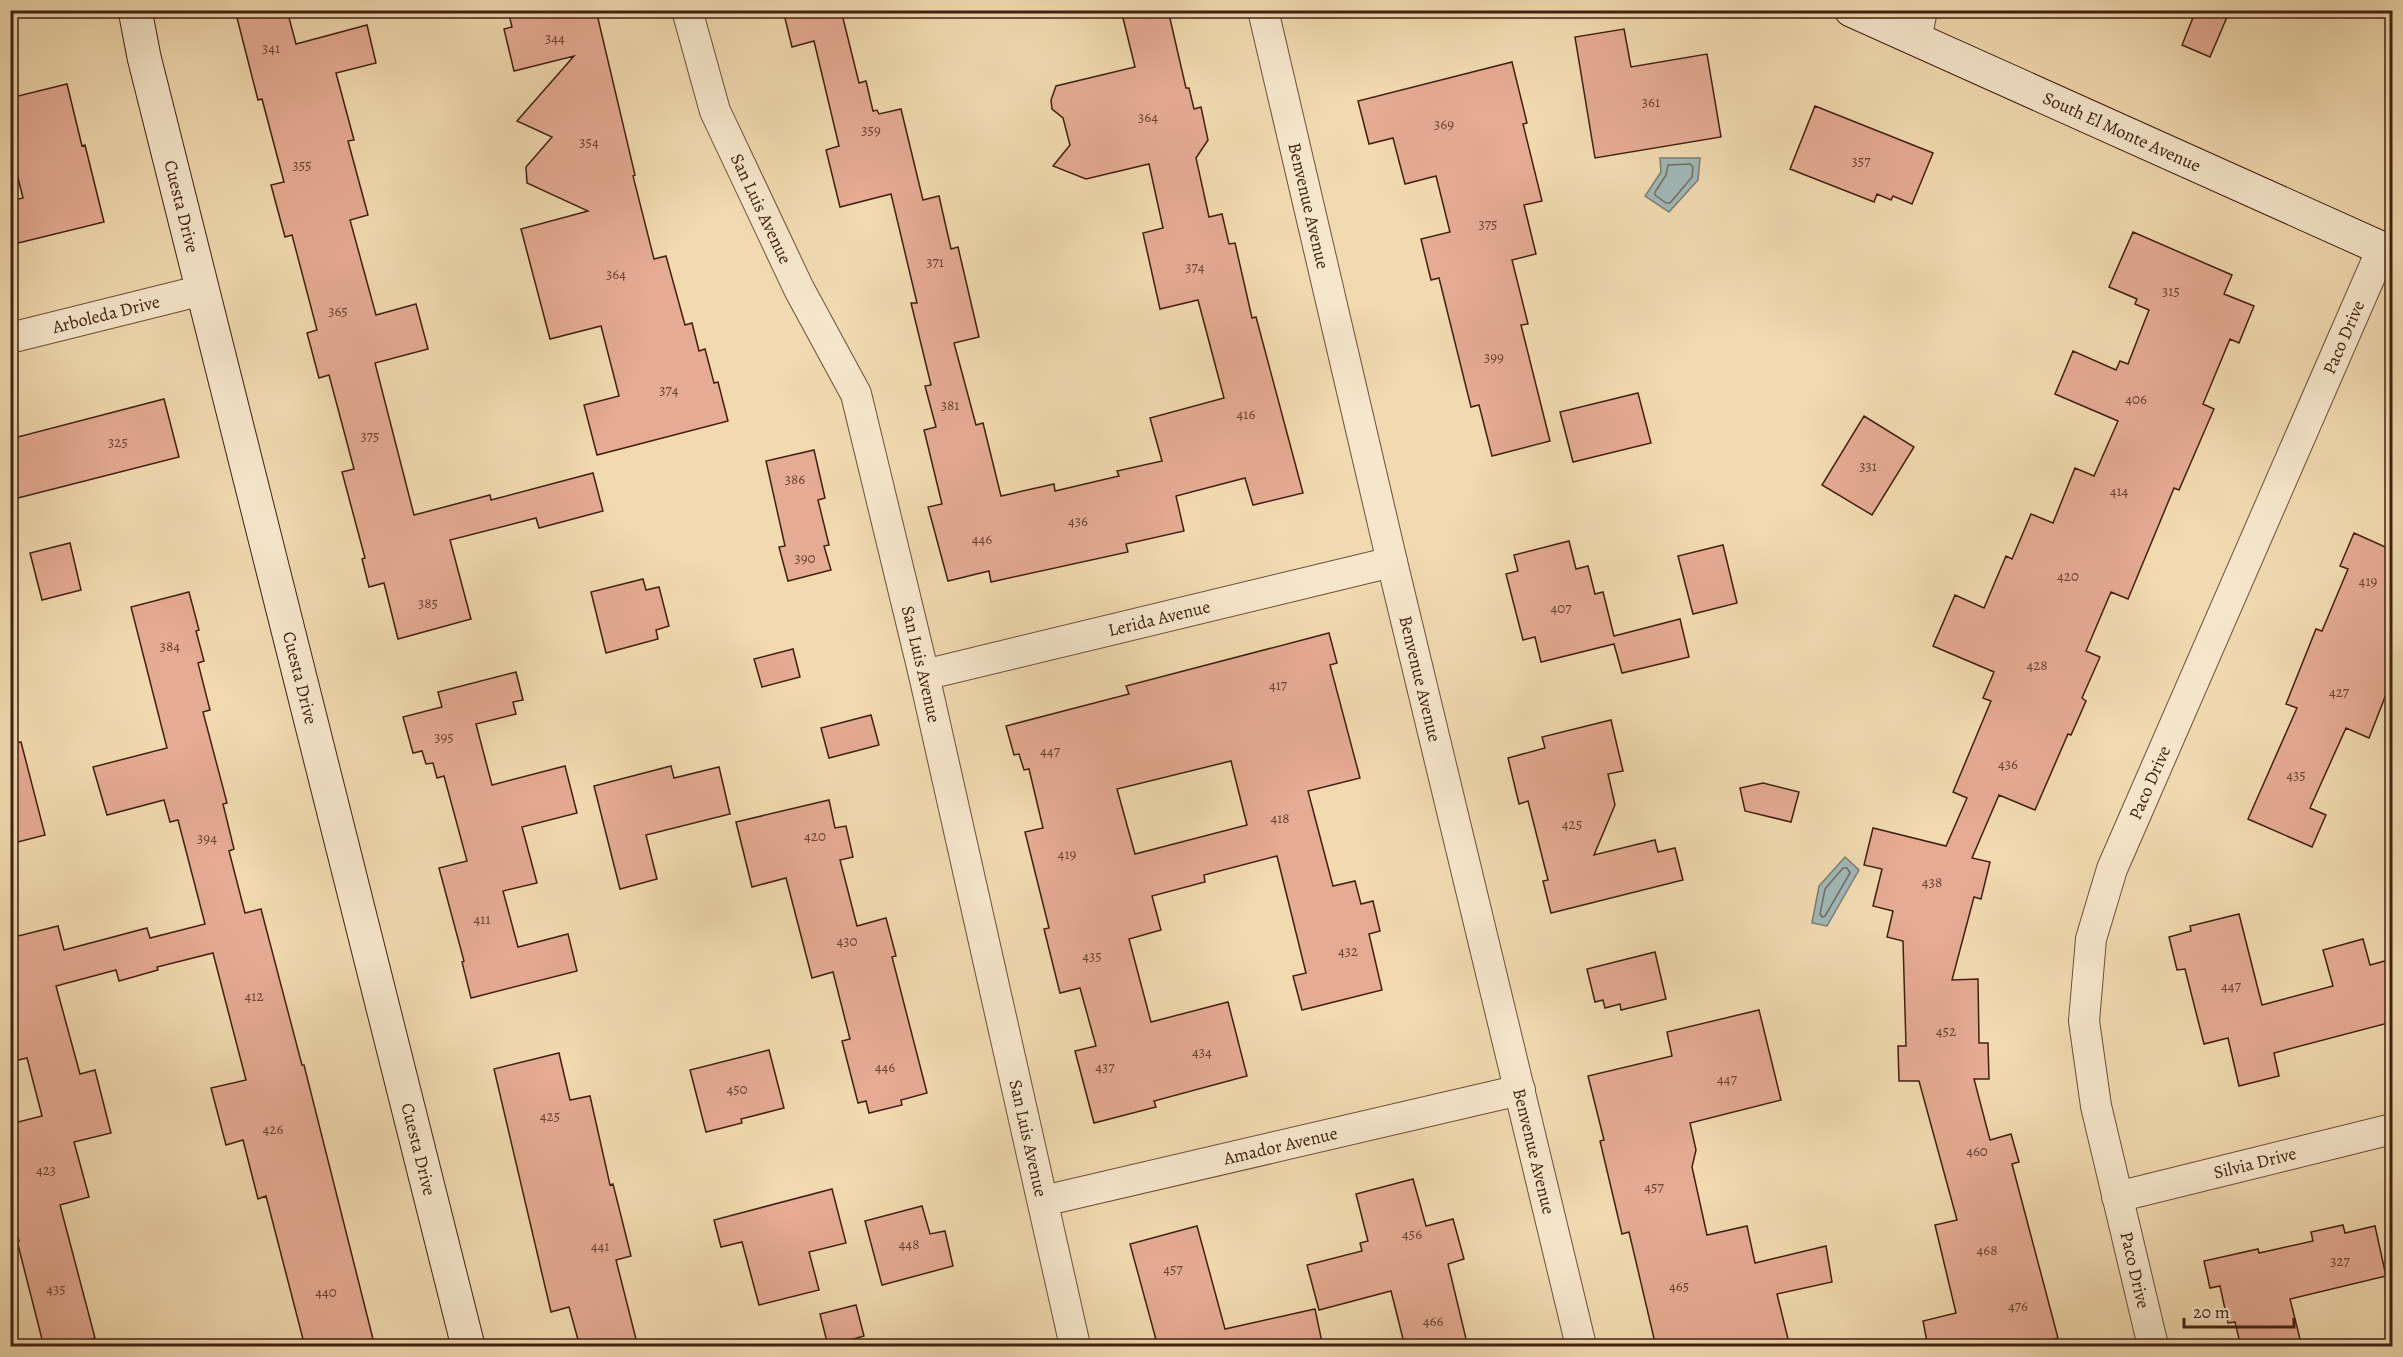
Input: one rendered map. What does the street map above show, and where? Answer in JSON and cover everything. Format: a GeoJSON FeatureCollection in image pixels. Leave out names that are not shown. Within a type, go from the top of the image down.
{"type":"FeatureCollection","features":[{"type":"Feature","properties":{"kind":"street","name":"Cuesta Drive"},"geometry":{"type":"LineString","coordinates":[[135,10],[144,57],[468,1347]]}},
{"type":"Feature","properties":{"kind":"street","name":"San Luis Avenue"},"geometry":{"type":"LineString","coordinates":[[687,10],[715,111],[799,289],[856,394],[924,675],[1076,1347]]}},
{"type":"Feature","properties":{"kind":"street","name":"Benvenue Avenue"},"geometry":{"type":"LineString","coordinates":[[1263,10],[1392,562],[1581,1347]]}},
{"type":"Feature","properties":{"kind":"street","name":"South El Monte Avenue"},"geometry":{"type":"LineString","coordinates":[[1851,10],[1919,25],[2387,251]]}},
{"type":"Feature","properties":{"kind":"street","name":"Paco Drive"},"geometry":{"type":"LineString","coordinates":[[2153,1347],[2096,1106],[2084,1021],[2091,939],[2112,869],[2387,251]]}},
{"type":"Feature","properties":{"kind":"street","name":"Arboleda Drive"},"geometry":{"type":"LineString","coordinates":[[10,338],[203,290]]}},
{"type":"Feature","properties":{"kind":"street","name":"Lerida Avenue"},"geometry":{"type":"LineString","coordinates":[[924,675],[1392,562]]}},
{"type":"Feature","properties":{"kind":"street","name":"Amador Avenue"},"geometry":{"type":"LineString","coordinates":[[1043,1200],[1520,1090]]}},
{"type":"Feature","properties":{"kind":"street","name":"Silvia Drive"},"geometry":{"type":"LineString","coordinates":[[2117,1197],[2392,1130]]}},
{"type":"Feature","properties":{"kind":"water"},"geometry":{"type":"Polygon","coordinates":[[[1660,158],[1700,158],[1698,180],[1669,212],[1645,196],[1661,172],[1660,158]]]}},
{"type":"Feature","properties":{"kind":"water"},"geometry":{"type":"Polygon","coordinates":[[[1845,857],[1859,870],[1827,926],[1812,923],[1819,886],[1845,857]]]}},
{"type":"Feature","properties":{"kind":"building"},"geometry":{"type":"Polygon","coordinates":[[[235,10],[287,10],[296,44],[367,25],[376,63],[336,73],[354,140],[348,141],[368,215],[350,220],[376,315],[416,304],[428,349],[375,363],[414,515],[490,495],[491,500],[593,473],[603,511],[539,528],[536,518],[450,540],[471,619],[398,639],[384,583],[369,587],[362,559],[365,558],[342,472],[354,469],[329,375],[319,378],[307,333],[317,330],[292,235],[285,237],[271,185],[284,182],[262,99],[258,100],[235,10]]]}},
{"type":"Feature","properties":{"kind":"building"},"geometry":{"type":"Polygon","coordinates":[[[508,10],[596,10],[654,259],[666,256],[685,325],[692,323],[699,351],[705,349],[714,383],[718,382],[728,421],[597,455],[584,405],[619,396],[601,326],[550,339],[521,229],[588,211],[527,183],[526,167],[552,137],[517,121],[574,56],[514,71],[504,29],[512,27],[508,10]]]}},
{"type":"Feature","properties":{"kind":"building"},"geometry":{"type":"Polygon","coordinates":[[[783,10],[841,10],[859,83],[866,81],[873,111],[877,110],[879,114],[901,109],[923,200],[939,196],[951,249],[958,247],[979,337],[954,343],[976,425],[983,423],[1001,496],[1054,484],[1055,491],[1119,476],[1117,471],[1162,461],[1150,418],[1224,398],[1198,300],[1160,309],[1143,233],[1163,228],[1149,164],[1086,179],[1053,166],[1070,145],[1063,118],[1052,109],[1051,100],[1056,86],[1135,67],[1121,10],[1168,10],[1186,88],[1189,88],[1194,109],[1201,107],[1208,140],[1196,158],[1209,217],[1222,214],[1229,244],[1235,243],[1252,318],[1256,317],[1303,493],[1253,505],[1245,478],[1176,496],[1184,531],[1126,544],[1128,552],[991,582],[989,571],[948,581],[928,507],[942,504],[924,430],[936,427],[925,386],[931,385],[911,303],[917,303],[891,194],[840,207],[826,150],[839,146],[814,41],[792,47],[783,10]]]}},
{"type":"Feature","properties":{"kind":"building"},"geometry":{"type":"Polygon","coordinates":[[[2196,10],[2230,10],[2210,57],[2182,45],[2196,10]]]}},
{"type":"Feature","properties":{"kind":"building"},"geometry":{"type":"Polygon","coordinates":[[[1624,29],[1631,67],[1707,54],[1721,137],[1595,158],[1575,37],[1624,29]]]}},
{"type":"Feature","properties":{"kind":"building"},"geometry":{"type":"Polygon","coordinates":[[[1512,62],[1527,123],[1523,124],[1542,201],[1524,205],[1536,254],[1512,260],[1528,324],[1521,325],[1550,441],[1492,456],[1479,405],[1471,407],[1439,278],[1431,280],[1421,239],[1450,232],[1436,176],[1405,184],[1393,138],[1369,144],[1358,101],[1512,62]]]}},
{"type":"Feature","properties":{"kind":"building"},"geometry":{"type":"Polygon","coordinates":[[[67,84],[104,222],[10,245],[10,201],[23,198],[10,145],[10,98],[67,84]]]}},
{"type":"Feature","properties":{"kind":"building"},"geometry":{"type":"Polygon","coordinates":[[[1815,106],[1933,153],[1912,204],[1893,196],[1891,200],[1877,194],[1874,202],[1790,169],[1815,106]]]}},
{"type":"Feature","properties":{"kind":"building"},"geometry":{"type":"Polygon","coordinates":[[[2133,232],[2232,275],[2224,294],[2254,306],[2239,343],[2230,339],[2203,404],[2214,409],[2179,490],[2174,488],[2128,599],[2111,592],[2086,651],[2100,657],[2082,698],[2086,701],[2071,735],[2068,734],[2035,810],[1999,795],[1972,858],[1990,862],[1981,899],[1974,897],[1952,980],[1978,979],[1979,1043],[1988,1043],[1989,1079],[1974,1079],[1990,1140],[2011,1134],[2019,1162],[2012,1164],[2058,1338],[2051,1340],[2052,1347],[1928,1347],[1923,1321],[1956,1313],[1935,1225],[1957,1220],[1919,1081],[1899,1081],[1898,1046],[1906,1046],[1903,941],[1887,937],[1893,911],[1873,906],[1882,869],[1864,865],[1873,828],[1946,846],[1967,798],[1953,792],[1991,701],[1983,698],[1994,672],[1933,646],[1955,595],[1984,608],[2006,556],[2012,559],[2031,514],[2053,523],[2075,468],[2094,476],[2118,421],[2055,394],[2073,351],[2116,370],[2120,361],[2128,364],[2149,310],[2135,304],[2137,299],[2109,287],[2133,232]]]}},
{"type":"Feature","properties":{"kind":"building"},"geometry":{"type":"Polygon","coordinates":[[[1638,393],[1651,443],[1573,462],[1560,412],[1638,393]]]}},
{"type":"Feature","properties":{"kind":"building"},"geometry":{"type":"Polygon","coordinates":[[[164,399],[179,457],[10,500],[10,439],[164,399]]]}},
{"type":"Feature","properties":{"kind":"building"},"geometry":{"type":"Polygon","coordinates":[[[1864,416],[1914,447],[1872,515],[1822,485],[1864,416]]]}},
{"type":"Feature","properties":{"kind":"building"},"geometry":{"type":"Polygon","coordinates":[[[814,450],[825,498],[818,500],[829,545],[824,546],[831,570],[788,581],[779,547],[785,546],[766,461],[814,450]]]}},
{"type":"Feature","properties":{"kind":"building"},"geometry":{"type":"Polygon","coordinates":[[[2354,533],[2392,550],[2392,679],[2369,738],[2346,728],[2310,808],[2326,815],[2312,847],[2248,819],[2297,708],[2286,704],[2316,629],[2322,631],[2348,569],[2340,566],[2354,533]]]}},
{"type":"Feature","properties":{"kind":"building"},"geometry":{"type":"Polygon","coordinates":[[[1569,541],[1576,569],[1588,566],[1595,594],[1603,592],[1614,636],[1680,619],[1689,657],[1622,673],[1614,644],[1541,662],[1535,637],[1523,640],[1506,574],[1518,571],[1514,555],[1569,541]]]}},
{"type":"Feature","properties":{"kind":"building"},"geometry":{"type":"Polygon","coordinates":[[[70,543],[81,590],[42,600],[30,553],[70,543]]]}},
{"type":"Feature","properties":{"kind":"building"},"geometry":{"type":"Polygon","coordinates":[[[1723,545],[1737,603],[1693,614],[1678,556],[1723,545]]]}},
{"type":"Feature","properties":{"kind":"building"},"geometry":{"type":"Polygon","coordinates":[[[643,579],[646,590],[659,587],[669,626],[656,630],[658,639],[606,653],[591,592],[643,579]]]}},
{"type":"Feature","properties":{"kind":"building"},"geometry":{"type":"Polygon","coordinates":[[[189,592],[204,661],[198,663],[210,710],[203,712],[227,803],[223,804],[234,849],[229,851],[245,913],[261,909],[302,1065],[304,1065],[373,1339],[344,1347],[305,1347],[266,1196],[258,1199],[243,1140],[226,1145],[211,1088],[246,1080],[213,953],[157,967],[158,970],[119,981],[116,970],[56,986],[80,1074],[95,1070],[111,1133],[74,1142],[89,1197],[60,1205],[95,1338],[60,1347],[44,1347],[10,1208],[10,1124],[42,1116],[27,1058],[10,1062],[10,938],[58,926],[64,950],[147,928],[150,938],[205,924],[178,820],[170,822],[164,800],[107,815],[93,767],[167,748],[131,607],[189,592]]]}},
{"type":"Feature","properties":{"kind":"building"},"geometry":{"type":"Polygon","coordinates":[[[1329,633],[1337,663],[1330,665],[1360,778],[1308,791],[1333,886],[1355,881],[1361,904],[1373,901],[1380,931],[1369,934],[1382,990],[1302,1010],[1293,976],[1306,973],[1277,856],[1204,875],[1205,882],[1152,896],[1161,930],[1129,939],[1151,1022],[1228,1002],[1247,1076],[1154,1101],[1156,1107],[1094,1123],[1075,1051],[1096,1046],[1080,988],[1060,993],[1044,929],[1049,928],[1025,832],[1043,828],[1029,769],[1024,770],[1019,754],[1014,755],[1006,726],[1129,694],[1126,686],[1329,633]],[[1231,761],[1117,789],[1135,854],[1247,825],[1231,761]]]}},
{"type":"Feature","properties":{"kind":"building"},"geometry":{"type":"Polygon","coordinates":[[[793,649],[800,677],[762,687],[754,659],[793,649]]]}},
{"type":"Feature","properties":{"kind":"building"},"geometry":{"type":"Polygon","coordinates":[[[516,672],[523,700],[513,702],[516,714],[476,724],[492,785],[565,766],[577,813],[522,827],[537,883],[503,891],[518,947],[568,934],[577,971],[471,998],[462,962],[464,961],[439,868],[467,861],[444,776],[437,778],[433,763],[426,764],[422,751],[413,753],[403,717],[442,707],[438,692],[516,672]]]}},
{"type":"Feature","properties":{"kind":"building"},"geometry":{"type":"Polygon","coordinates":[[[871,715],[879,745],[829,758],[821,728],[871,715]]]}},
{"type":"Feature","properties":{"kind":"building"},"geometry":{"type":"Polygon","coordinates":[[[1611,720],[1623,771],[1608,774],[1615,805],[1594,855],[1655,840],[1658,852],[1675,848],[1683,880],[1551,913],[1543,881],[1548,880],[1528,801],[1519,804],[1508,758],[1545,748],[1542,737],[1611,720]]]}},
{"type":"Feature","properties":{"kind":"building"},"geometry":{"type":"Polygon","coordinates":[[[21,742],[45,835],[10,844],[10,743],[21,742]]]}},
{"type":"Feature","properties":{"kind":"building"},"geometry":{"type":"Polygon","coordinates":[[[671,766],[674,778],[719,767],[730,814],[646,835],[657,879],[620,889],[594,786],[671,766]]]}},
{"type":"Feature","properties":{"kind":"building"},"geometry":{"type":"Polygon","coordinates":[[[1763,783],[1799,792],[1791,822],[1745,811],[1740,788],[1763,783]]]}},
{"type":"Feature","properties":{"kind":"building"},"geometry":{"type":"Polygon","coordinates":[[[829,800],[835,828],[846,826],[853,857],[840,860],[857,926],[886,918],[896,956],[892,957],[927,1093],[901,1100],[902,1105],[869,1113],[866,1101],[858,1103],[842,1041],[850,1039],[833,972],[812,978],[786,878],[752,887],[736,822],[829,800]]]}},
{"type":"Feature","properties":{"kind":"building"},"geometry":{"type":"Polygon","coordinates":[[[2239,914],[2262,1005],[2333,986],[2323,950],[2363,939],[2370,965],[2392,959],[2392,1022],[2274,1053],[2279,1076],[2239,1086],[2228,1038],[2204,1044],[2185,969],[2177,970],[2169,937],[2191,931],[2190,926],[2239,914]]]}},
{"type":"Feature","properties":{"kind":"building"},"geometry":{"type":"Polygon","coordinates":[[[1655,952],[1666,999],[1621,1010],[1620,1004],[1605,1008],[1603,1000],[1595,1002],[1587,969],[1655,952]]]}},
{"type":"Feature","properties":{"kind":"building"},"geometry":{"type":"Polygon","coordinates":[[[1759,1010],[1781,1100],[1690,1123],[1696,1150],[1692,1167],[1707,1235],[1747,1226],[1755,1263],[1826,1246],[1832,1282],[1777,1294],[1790,1347],[1656,1347],[1629,1232],[1622,1234],[1600,1141],[1604,1140],[1588,1076],[1672,1056],[1667,1032],[1759,1010]]]}},
{"type":"Feature","properties":{"kind":"building"},"geometry":{"type":"Polygon","coordinates":[[[769,1050],[784,1108],[741,1119],[742,1123],[706,1132],[690,1070],[769,1050]]]}},
{"type":"Feature","properties":{"kind":"building"},"geometry":{"type":"Polygon","coordinates":[[[559,1053],[570,1100],[590,1096],[610,1185],[613,1184],[631,1256],[616,1260],[638,1347],[580,1347],[569,1307],[551,1312],[494,1069],[559,1053]]]}},
{"type":"Feature","properties":{"kind":"building"},"geometry":{"type":"Polygon","coordinates":[[[1413,1179],[1426,1226],[1453,1219],[1464,1259],[1448,1264],[1468,1347],[1405,1347],[1391,1291],[1319,1310],[1307,1265],[1362,1251],[1360,1243],[1368,1241],[1356,1194],[1413,1179]]]}},
{"type":"Feature","properties":{"kind":"building"},"geometry":{"type":"Polygon","coordinates":[[[832,1189],[846,1243],[809,1252],[819,1290],[759,1305],[742,1242],[721,1247],[714,1220],[832,1189]]]}},
{"type":"Feature","properties":{"kind":"building"},"geometry":{"type":"Polygon","coordinates":[[[922,1206],[930,1234],[945,1231],[953,1266],[882,1285],[865,1221],[922,1206]]]}},
{"type":"Feature","properties":{"kind":"building"},"geometry":{"type":"Polygon","coordinates":[[[2343,1225],[2345,1233],[2375,1226],[2386,1276],[2290,1299],[2302,1347],[2241,1347],[2235,1322],[2228,1323],[2220,1286],[2210,1288],[2204,1261],[2258,1249],[2259,1253],[2313,1241],[2311,1232],[2343,1225]]]}},
{"type":"Feature","properties":{"kind":"building"},"geometry":{"type":"Polygon","coordinates":[[[1197,1226],[1225,1329],[1315,1309],[1323,1347],[1158,1347],[1130,1244],[1197,1226]]]}},
{"type":"Feature","properties":{"kind":"building"},"geometry":{"type":"Polygon","coordinates":[[[856,1305],[864,1336],[828,1346],[820,1314],[856,1305]]]}}]}
